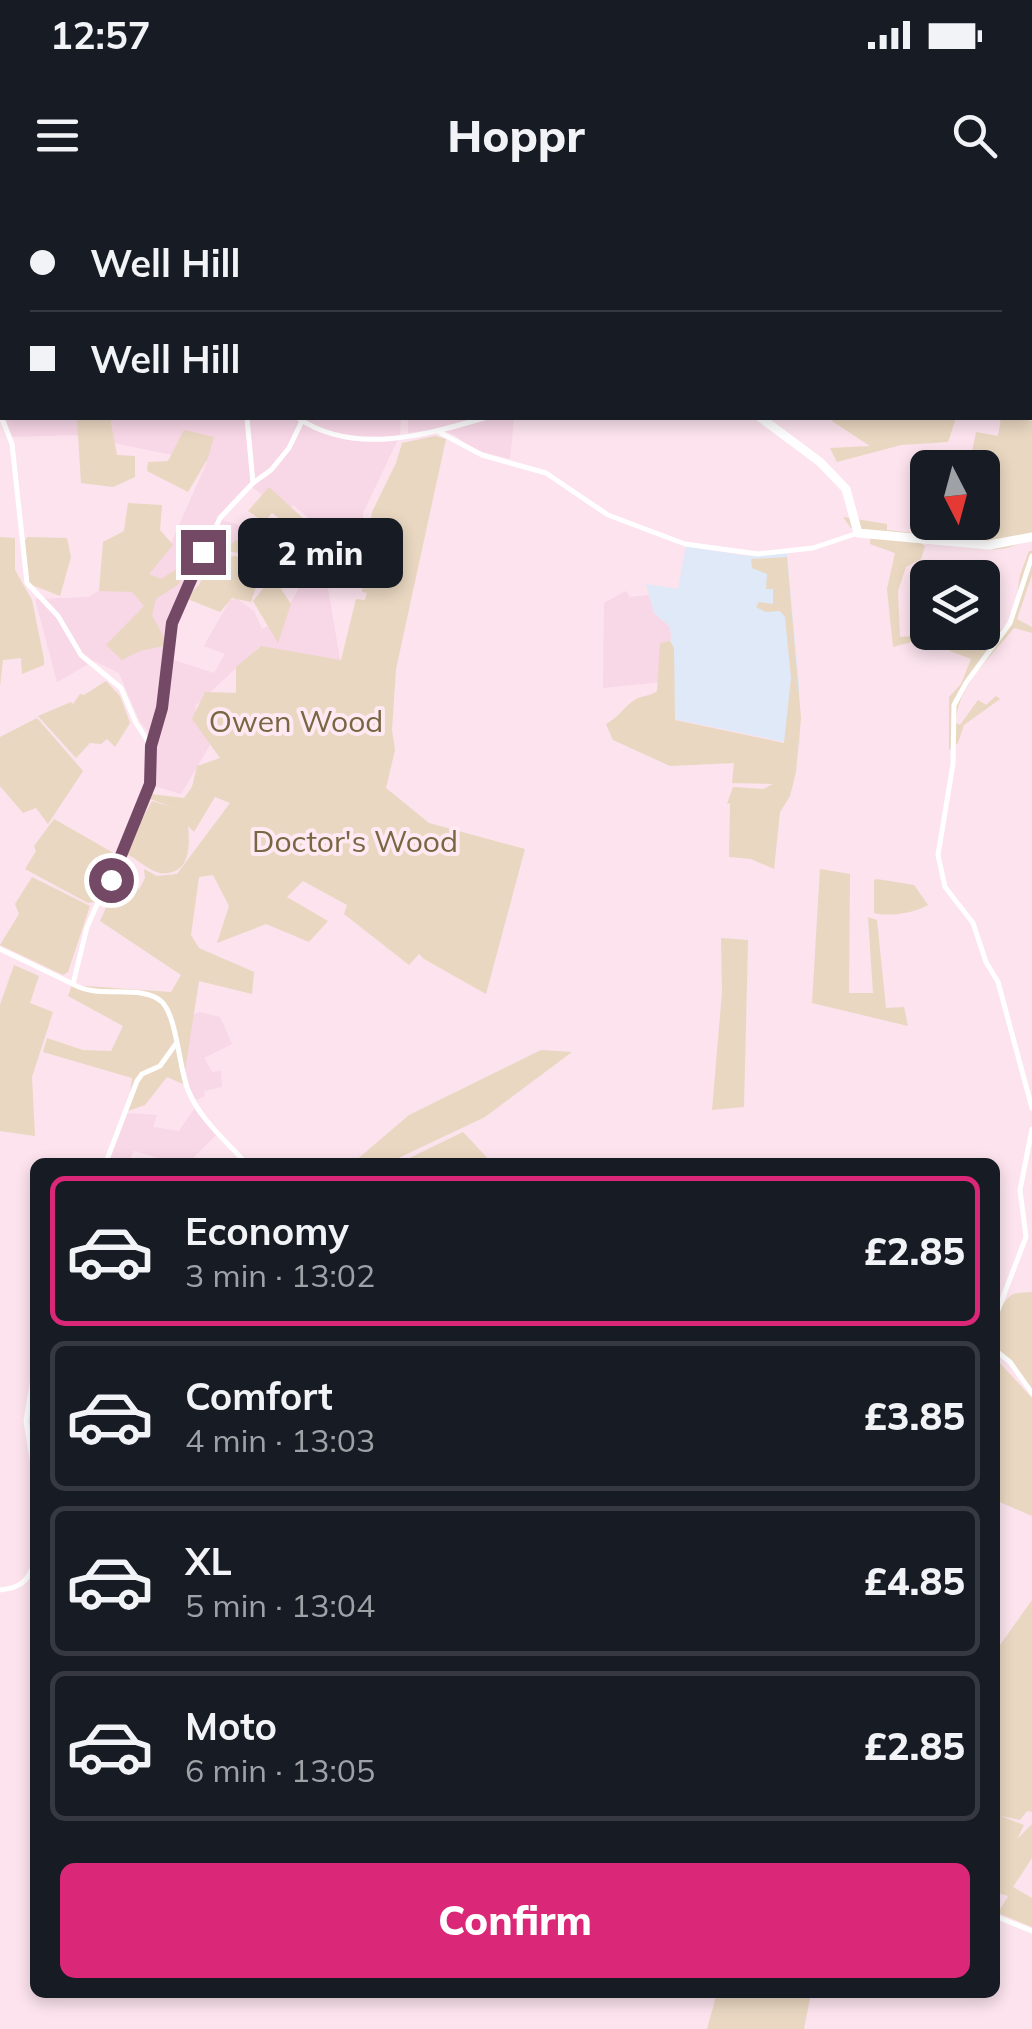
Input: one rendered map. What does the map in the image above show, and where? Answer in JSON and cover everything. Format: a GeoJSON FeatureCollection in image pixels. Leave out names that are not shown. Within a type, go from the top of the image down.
{"type":"FeatureCollection","features":[{"type":"Feature","properties":{"kind":"street"},"geometry":{"type":"LineString","coordinates":[[3,420],[12,444],[26,583],[58,616],[81,655],[121,688],[136,724],[151,746]]}},
{"type":"Feature","properties":{"kind":"street"},"geometry":{"type":"LineString","coordinates":[[247,420],[253,482]]}},
{"type":"Feature","properties":{"kind":"street"},"geometry":{"type":"LineString","coordinates":[[73,984],[87,928],[147,795],[151,746],[162,708],[172,623],[220,518],[289,448],[300,420]]}},
{"type":"Feature","properties":{"kind":"street"},"geometry":{"type":"LineString","coordinates":[[303,420],[359,440],[439,432],[478,420]]}},
{"type":"Feature","properties":{"kind":"street"},"geometry":{"type":"LineString","coordinates":[[764,420],[820,462],[846,489],[858,533]]}},
{"type":"Feature","properties":{"kind":"street"},"geometry":{"type":"LineString","coordinates":[[439,432],[482,454],[546,473],[608,516],[684,544],[758,554],[813,548],[858,533],[989,545],[1032,538]]}},
{"type":"Feature","properties":{"kind":"street"},"geometry":{"type":"LineString","coordinates":[[1032,556],[1010,623],[954,705],[953,764],[938,865],[944,887],[965,908],[998,982],[1032,1108]]}},
{"type":"Feature","properties":{"kind":"street"},"geometry":{"type":"LineString","coordinates":[[0,949],[73,984],[104,992],[148,994],[163,1002],[192,1098],[242,1158]]}},
{"type":"Feature","properties":{"kind":"street"},"geometry":{"type":"LineString","coordinates":[[107,1158],[136,1080],[160,1066],[175,1046]]}},
{"type":"Feature","properties":{"kind":"street"},"geometry":{"type":"LineString","coordinates":[[1000,1305],[1026,1237],[1020,1190],[1032,1129]]}},
{"type":"Feature","properties":{"kind":"street"},"geometry":{"type":"LineString","coordinates":[[1000,1354],[1032,1393]]}},
{"type":"Feature","properties":{"kind":"street"},"geometry":{"type":"LineString","coordinates":[[30,1397],[26,1421],[30,1445]]}},
{"type":"Feature","properties":{"kind":"street"},"geometry":{"type":"LineString","coordinates":[[0,1590],[21,1585],[30,1570]]}},
{"type":"Feature","properties":{"kind":"street"},"geometry":{"type":"LineString","coordinates":[[1000,1918],[1032,1932]]}},
{"type":"Feature","properties":{"kind":"shaded area"},"geometry":{"type":"Polygon","coordinates":[[[4,420],[401,420],[400,435],[363,513],[363,532],[323,518],[317,525],[293,505],[287,514],[248,484],[216,518],[243,526],[253,536],[220,550],[205,543],[195,565],[202,573],[196,585],[188,581],[172,618],[164,657],[214,673],[225,654],[204,646],[230,600],[237,599],[254,611],[262,629],[282,619],[303,580],[328,588],[340,660],[259,647],[195,706],[210,745],[181,794],[155,786],[155,740],[140,722],[119,673],[94,661],[57,682],[35,599],[89,597],[172,541],[207,462],[74,435],[10,437],[4,420]]]}},
{"type":"Feature","properties":{"kind":"shaded area"},"geometry":{"type":"Polygon","coordinates":[[[408,420],[514,420],[510,459],[472,449],[455,435],[438,429],[408,433],[408,420]]]}},
{"type":"Feature","properties":{"kind":"shaded area"},"geometry":{"type":"Polygon","coordinates":[[[686,546],[746,556],[787,553],[799,684],[800,745],[654,715],[671,638],[670,627],[654,613],[646,584],[678,589],[686,546]]]}},
{"type":"Feature","properties":{"kind":"shaded area"},"geometry":{"type":"Polygon","coordinates":[[[626,591],[630,597],[649,595],[654,613],[670,627],[661,682],[603,688],[604,603],[626,591]]]}},
{"type":"Feature","properties":{"kind":"shaded area"},"geometry":{"type":"Polygon","coordinates":[[[200,1012],[220,1017],[232,1044],[204,1058],[212,1072],[221,1071],[222,1087],[204,1091],[205,1096],[196,1100],[179,1042],[189,1016],[200,1012]]]}},
{"type":"Feature","properties":{"kind":"shaded area"},"geometry":{"type":"Polygon","coordinates":[[[194,1109],[217,1134],[193,1158],[159,1158],[134,1151],[131,1158],[110,1158],[127,1113],[157,1115],[153,1127],[179,1131],[194,1109]]]}},
{"type":"Feature","properties":{"kind":"green space"},"geometry":{"type":"Polygon","coordinates":[[[77,420],[110,420],[117,455],[135,456],[135,477],[113,487],[81,483],[77,420]]]}},
{"type":"Feature","properties":{"kind":"green space"},"geometry":{"type":"Polygon","coordinates":[[[955,420],[948,442],[901,445],[837,462],[830,448],[870,446],[832,421],[955,420]]]}},
{"type":"Feature","properties":{"kind":"green space"},"geometry":{"type":"Polygon","coordinates":[[[1001,420],[1032,421],[1032,533],[1007,548],[959,546],[960,540],[1000,540],[1000,450],[972,450],[976,432],[998,436],[1001,420]]]}},
{"type":"Feature","properties":{"kind":"green space"},"geometry":{"type":"Polygon","coordinates":[[[184,430],[214,437],[208,458],[188,492],[147,471],[148,462],[168,461],[184,430]]]}},
{"type":"Feature","properties":{"kind":"green space"},"geometry":{"type":"Polygon","coordinates":[[[435,436],[446,439],[396,669],[392,730],[395,750],[386,788],[429,823],[525,849],[486,994],[419,954],[409,965],[344,914],[347,905],[303,881],[287,897],[328,921],[309,942],[266,924],[217,943],[229,906],[213,875],[199,877],[191,935],[199,948],[254,972],[252,994],[199,981],[183,1084],[167,1077],[145,1105],[128,1111],[132,1078],[43,1052],[47,1038],[83,1050],[111,1051],[123,1026],[68,996],[72,985],[171,992],[181,975],[100,921],[119,879],[126,873],[133,877],[139,890],[145,878],[144,869],[157,876],[177,874],[230,803],[215,797],[194,832],[188,826],[186,858],[178,870],[156,872],[125,853],[126,848],[152,801],[175,808],[150,799],[151,794],[184,798],[192,787],[197,766],[220,758],[192,719],[205,692],[236,693],[236,667],[261,646],[341,660],[356,599],[365,600],[367,593],[362,592],[372,512],[402,443],[435,436]]]}},
{"type":"Feature","properties":{"kind":"green space"},"geometry":{"type":"Polygon","coordinates":[[[269,487],[319,533],[281,589],[291,604],[278,643],[253,601],[265,586],[248,554],[224,551],[280,519],[272,513],[264,522],[248,511],[269,487]]]}},
{"type":"Feature","properties":{"kind":"green space"},"geometry":{"type":"Polygon","coordinates":[[[128,503],[162,505],[160,530],[173,545],[149,574],[161,579],[187,562],[179,584],[156,599],[152,615],[168,645],[122,660],[106,645],[144,606],[132,592],[99,591],[103,542],[124,531],[128,503]]]}},
{"type":"Feature","properties":{"kind":"green space"},"geometry":{"type":"Polygon","coordinates":[[[843,517],[887,524],[887,530],[910,533],[910,540],[925,546],[921,559],[910,560],[898,591],[900,637],[910,636],[910,642],[893,647],[887,589],[895,553],[870,544],[871,535],[851,528],[843,517]]]}},
{"type":"Feature","properties":{"kind":"green space"},"geometry":{"type":"Polygon","coordinates":[[[0,537],[15,538],[15,570],[32,600],[44,665],[22,674],[21,658],[3,660],[0,687],[0,537]]]}},
{"type":"Feature","properties":{"kind":"green space"},"geometry":{"type":"Polygon","coordinates":[[[27,537],[67,538],[71,557],[60,596],[27,583],[21,547],[27,537]]]}},
{"type":"Feature","properties":{"kind":"green space"},"geometry":{"type":"Polygon","coordinates":[[[1032,551],[1032,575],[1017,619],[1032,627],[1032,633],[1014,628],[1000,645],[1000,631],[1013,619],[1020,575],[1032,551]]]}},
{"type":"Feature","properties":{"kind":"green space"},"geometry":{"type":"Polygon","coordinates":[[[234,556],[245,558],[258,581],[251,602],[232,598],[220,612],[185,598],[199,585],[209,562],[234,556]]]}},
{"type":"Feature","properties":{"kind":"green space"},"geometry":{"type":"Polygon","coordinates":[[[787,557],[801,718],[796,772],[790,796],[780,812],[774,869],[751,859],[729,857],[730,803],[727,804],[733,787],[763,789],[773,784],[732,783],[734,763],[670,766],[613,740],[606,724],[633,701],[657,691],[660,643],[670,641],[674,648],[675,720],[784,743],[791,678],[785,617],[780,611],[766,612],[756,607],[759,602],[773,604],[773,589],[766,589],[767,574],[752,568],[751,559],[787,557]]]}},
{"type":"Feature","properties":{"kind":"green space"},"geometry":{"type":"Polygon","coordinates":[[[996,650],[962,697],[956,723],[960,725],[978,700],[986,705],[996,696],[1000,699],[964,725],[958,743],[949,750],[949,697],[961,684],[971,659],[950,651],[996,650]]]}},
{"type":"Feature","properties":{"kind":"green space"},"geometry":{"type":"Polygon","coordinates":[[[106,681],[120,696],[130,723],[115,747],[107,739],[101,744],[90,743],[76,758],[38,716],[73,704],[80,694],[106,681]]]}},
{"type":"Feature","properties":{"kind":"green space"},"geometry":{"type":"Polygon","coordinates":[[[37,718],[83,771],[48,824],[36,808],[23,813],[0,786],[0,737],[37,718]]]}},
{"type":"Feature","properties":{"kind":"green space"},"geometry":{"type":"Polygon","coordinates":[[[54,819],[117,855],[96,902],[88,903],[25,869],[36,851],[34,846],[54,819]]]}},
{"type":"Feature","properties":{"kind":"green space"},"geometry":{"type":"Polygon","coordinates":[[[820,869],[850,874],[849,993],[873,993],[868,917],[877,920],[886,1008],[904,1007],[908,1026],[812,1003],[820,869]]]}},
{"type":"Feature","properties":{"kind":"green space"},"geometry":{"type":"Polygon","coordinates":[[[32,877],[90,906],[68,972],[63,975],[0,945],[19,914],[15,904],[32,877]]]}},
{"type":"Feature","properties":{"kind":"green space"},"geometry":{"type":"Polygon","coordinates":[[[877,879],[914,885],[928,905],[902,914],[874,913],[877,879]]]}},
{"type":"Feature","properties":{"kind":"green space"},"geometry":{"type":"Polygon","coordinates":[[[721,938],[748,940],[744,1107],[712,1110],[722,992],[721,938]]]}},
{"type":"Feature","properties":{"kind":"green space"},"geometry":{"type":"Polygon","coordinates":[[[14,965],[39,976],[30,1003],[53,1012],[32,1077],[35,1136],[0,1131],[0,1005],[14,965]]]}},
{"type":"Feature","properties":{"kind":"green space"},"geometry":{"type":"Polygon","coordinates":[[[541,1050],[572,1052],[485,1117],[398,1158],[359,1158],[409,1115],[541,1050]]]}},
{"type":"Feature","properties":{"kind":"green space"},"geometry":{"type":"Polygon","coordinates":[[[463,1132],[487,1158],[409,1158],[463,1132]]]}},
{"type":"Feature","properties":{"kind":"green space"},"geometry":{"type":"Polygon","coordinates":[[[1032,1292],[1032,1389],[1000,1350],[1000,1309],[1017,1293],[1032,1292]]]}},
{"type":"Feature","properties":{"kind":"green space"},"geometry":{"type":"Polygon","coordinates":[[[1000,1363],[1032,1398],[1032,1516],[1000,1502],[1000,1363]]]}},
{"type":"Feature","properties":{"kind":"green space"},"geometry":{"type":"Polygon","coordinates":[[[1032,1600],[1032,1812],[1027,1811],[1020,1820],[1001,1816],[1024,1825],[1017,1839],[1032,1824],[1032,1858],[1013,1887],[1032,1898],[1032,1927],[1000,1914],[1008,1896],[1000,1894],[1000,1645],[1032,1600]]]}},
{"type":"Feature","properties":{"kind":"green space"},"geometry":{"type":"Polygon","coordinates":[[[716,1998],[810,1998],[804,2029],[707,2029],[716,1998]]]}},
{"type":"Feature","properties":{"kind":"route"},"geometry":{"type":"LineString","coordinates":[[111,880],[147,795],[151,746],[162,708],[172,623],[203,552]]}},
{"type":"Feature","properties":{"kind":"park label","name":"Owen Wood"},"geometry":{"type":"Point","coordinates":[296,721]}},
{"type":"Feature","properties":{"kind":"park label","name":"Doctor's Wood"},"geometry":{"type":"Point","coordinates":[355,841]}}]}
